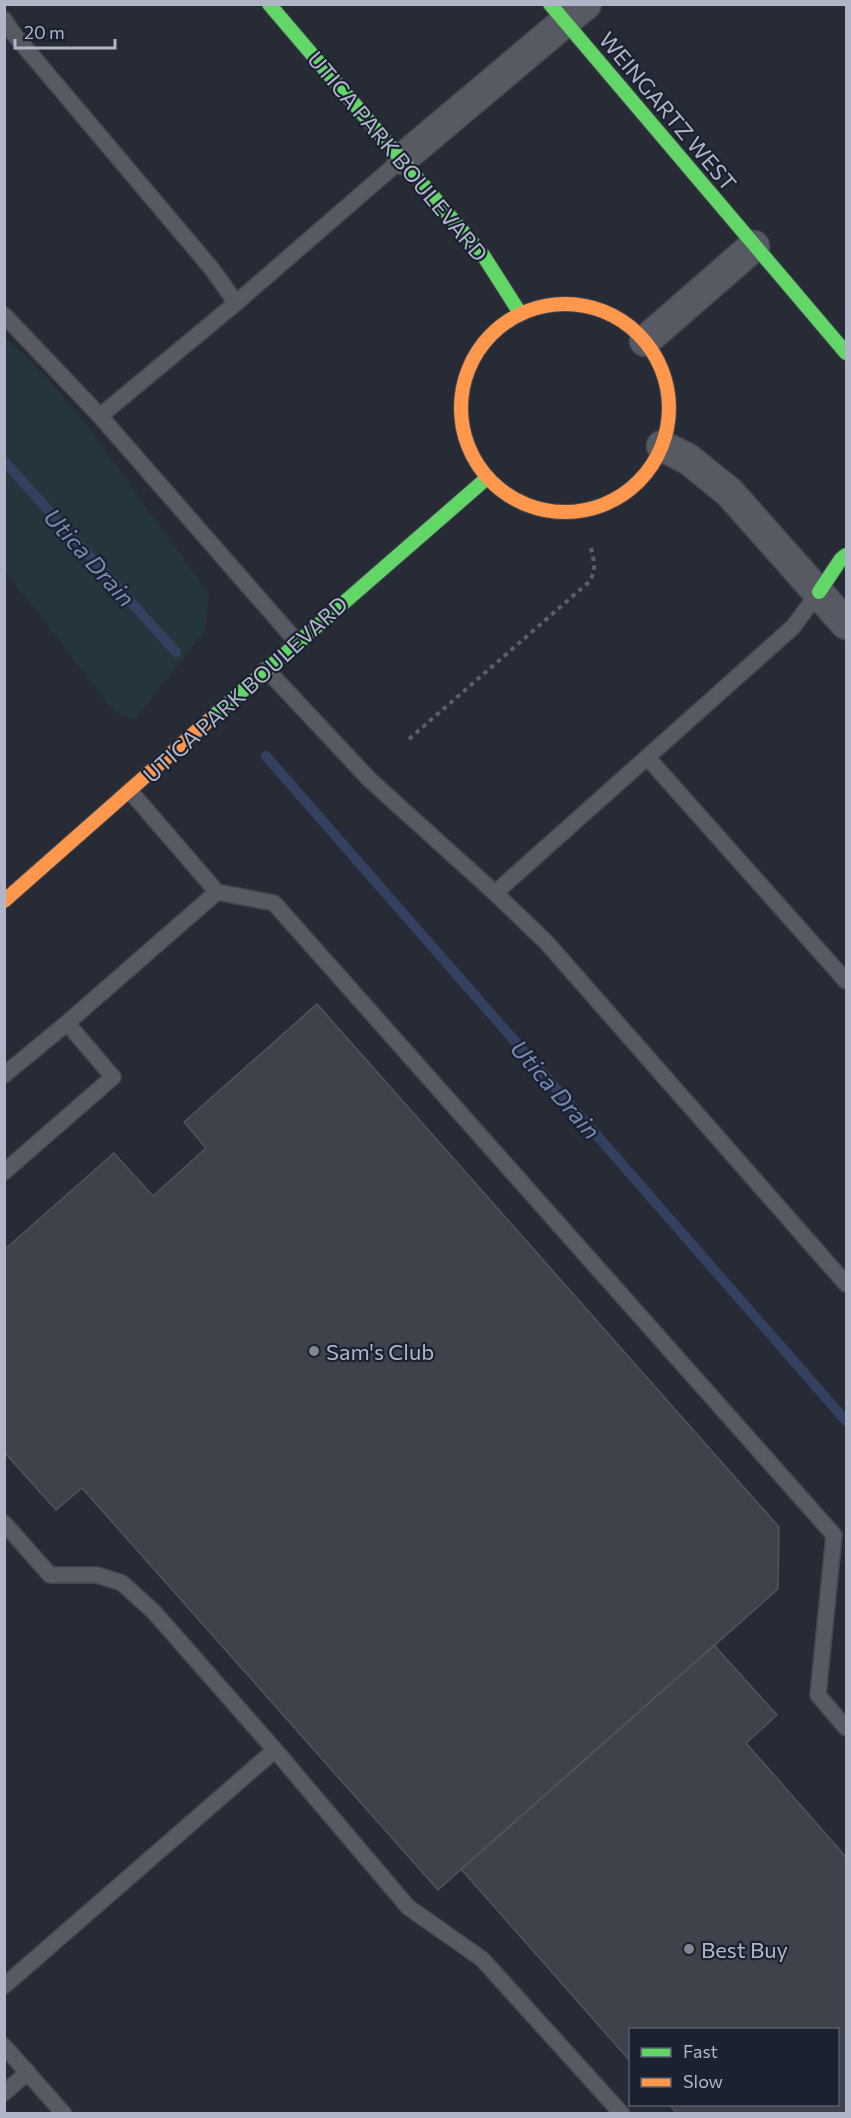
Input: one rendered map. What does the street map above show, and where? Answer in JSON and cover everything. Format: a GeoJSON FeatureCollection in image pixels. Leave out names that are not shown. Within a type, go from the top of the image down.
{"type":"FeatureCollection","features":[{"type":"Feature","properties":{"kind":"street","name":"UTICA PARK BOULEVARD"},"geometry":{"type":"LineString","coordinates":[[268,4],[483,255],[520,313]]}},
{"type":"Feature","properties":{"kind":"street"},"geometry":{"type":"LineString","coordinates":[[402,159],[567,10]]}},
{"type":"Feature","properties":{"kind":"street","name":"WEINGARTZ WEST"},"geometry":{"type":"LineString","coordinates":[[567,10],[754,246],[846,353]]}},
{"type":"Feature","properties":{"kind":"street"},"geometry":{"type":"LineString","coordinates":[[645,341],[754,246]]}},
{"type":"Feature","properties":{"kind":"street"},"geometry":{"type":"LineString","coordinates":[[564,303],[587,305],[609,313],[628,325],[645,341],[657,359],[666,380],[669,402],[668,425],[662,446],[652,465],[639,482],[613,500],[583,511],[562,512],[521,503],[503,492],[487,478],[474,460],[465,440],[460,398],[473,357],[501,324],[520,313],[541,306],[564,303]]}},
{"type":"Feature","properties":{"kind":"street"},"geometry":{"type":"LineString","coordinates":[[662,446],[688,459],[729,492],[846,624]]}},
{"type":"Feature","properties":{"kind":"street","name":"UTICA PARK BOULEVARD"},"geometry":{"type":"LineString","coordinates":[[4,902],[266,669],[487,478]]}},
{"type":"Feature","properties":{"kind":"street"},"geometry":{"type":"LineString","coordinates":[[819,592],[846,555]]}},
{"type":"Feature","properties":{"kind":"lane"},"geometry":{"type":"LineString","coordinates":[[4,19],[13,33],[212,269],[236,303]]}},
{"type":"Feature","properties":{"kind":"lane"},"geometry":{"type":"LineString","coordinates":[[100,416],[236,303],[402,159]]}},
{"type":"Feature","properties":{"kind":"lane"},"geometry":{"type":"LineString","coordinates":[[4,315],[100,416],[297,642]]}},
{"type":"Feature","properties":{"kind":"lane"},"geometry":{"type":"LineString","coordinates":[[495,893],[793,627],[819,592]]}},
{"type":"Feature","properties":{"kind":"lane"},"geometry":{"type":"LineString","coordinates":[[266,669],[370,780],[547,943],[846,1284]]}},
{"type":"Feature","properties":{"kind":"lane"},"geometry":{"type":"LineString","coordinates":[[647,757],[846,981]]}},
{"type":"Feature","properties":{"kind":"lane"},"geometry":{"type":"LineString","coordinates":[[130,791],[217,892],[274,903],[834,1535],[818,1695],[846,1728]]}},
{"type":"Feature","properties":{"kind":"lane"},"geometry":{"type":"LineString","coordinates":[[4,1075],[217,892]]}},
{"type":"Feature","properties":{"kind":"lane"},"geometry":{"type":"LineString","coordinates":[[4,1172],[113,1077],[67,1023]]}},
{"type":"Feature","properties":{"kind":"lane"},"geometry":{"type":"LineString","coordinates":[[4,1523],[50,1575],[97,1575],[122,1583],[154,1611],[276,1750],[408,1907],[482,1959],[622,2114]]}},
{"type":"Feature","properties":{"kind":"lane"},"geometry":{"type":"LineString","coordinates":[[4,1986],[276,1750]]}},
{"type":"Feature","properties":{"kind":"lane"},"geometry":{"type":"LineString","coordinates":[[4,2046],[64,2114]]}},
{"type":"Feature","properties":{"kind":"lane"},"geometry":{"type":"LineString","coordinates":[[4,2092],[28,2073]]}},
{"type":"Feature","properties":{"kind":"path"},"geometry":{"type":"LineString","coordinates":[[409,739],[589,582],[594,575],[595,567],[591,548]]}},
{"type":"Feature","properties":{"kind":"shaded area"},"geometry":{"type":"Polygon","coordinates":[[[5,340],[25,354],[85,422],[209,594],[205,631],[135,719],[115,713],[5,571],[5,340]]]}},
{"type":"Feature","properties":{"kind":"building","name":"Sam's Club"},"geometry":{"type":"Polygon","coordinates":[[[317,1004],[779,1527],[778,1589],[438,1890],[82,1488],[56,1510],[4,1452],[4,1250],[114,1153],[153,1196],[206,1148],[184,1122],[317,1004]]]}},
{"type":"Feature","properties":{"kind":"building","name":"Best Buy"},"geometry":{"type":"Polygon","coordinates":[[[714,1645],[777,1715],[746,1743],[846,1857],[846,2114],[677,2114],[671,2106],[839,2106],[839,2028],[629,2028],[629,2060],[461,1869],[714,1645]]]}},
{"type":"Feature","properties":{"kind":"waterway","name":"Utica Drain"},"geometry":{"type":"LineString","coordinates":[[4,461],[176,652]]}},
{"type":"Feature","properties":{"kind":"waterway","name":"Utica Drain"},"geometry":{"type":"LineString","coordinates":[[266,756],[846,1421]]}},
{"type":"Feature","properties":{"kind":"traffic: fast"},"geometry":{"type":"LineString","coordinates":[[269,4],[483,255],[520,313]]}},
{"type":"Feature","properties":{"kind":"traffic: fast"},"geometry":{"type":"LineString","coordinates":[[550,4],[846,353]]}},
{"type":"Feature","properties":{"kind":"traffic: fast"},"geometry":{"type":"LineString","coordinates":[[208,721],[487,478]]}},
{"type":"Feature","properties":{"kind":"traffic: fast"},"geometry":{"type":"LineString","coordinates":[[819,592],[846,555]]}},
{"type":"Feature","properties":{"kind":"traffic: slow"},"geometry":{"type":"LineString","coordinates":[[555,304],[575,304],[595,308],[614,316],[639,334],[652,350],[661,368],[669,398],[669,408],[665,438],[661,448],[652,466],[639,482],[623,495],[595,508],[575,512],[555,512],[535,508],[516,500],[499,489],[484,474],[465,438],[461,418],[461,398],[465,378],[473,359],[484,342],[499,327],[535,308],[555,304]]}},
{"type":"Feature","properties":{"kind":"traffic: slow"},"geometry":{"type":"LineString","coordinates":[[4,901],[208,721]]}},
{"type":"Feature","properties":{"kind":"place","name":"Sam's Club"},"geometry":{"type":"Point","coordinates":[314,1351]}},
{"type":"Feature","properties":{"kind":"place","name":"Best Buy"},"geometry":{"type":"Point","coordinates":[689,1949]}}]}
